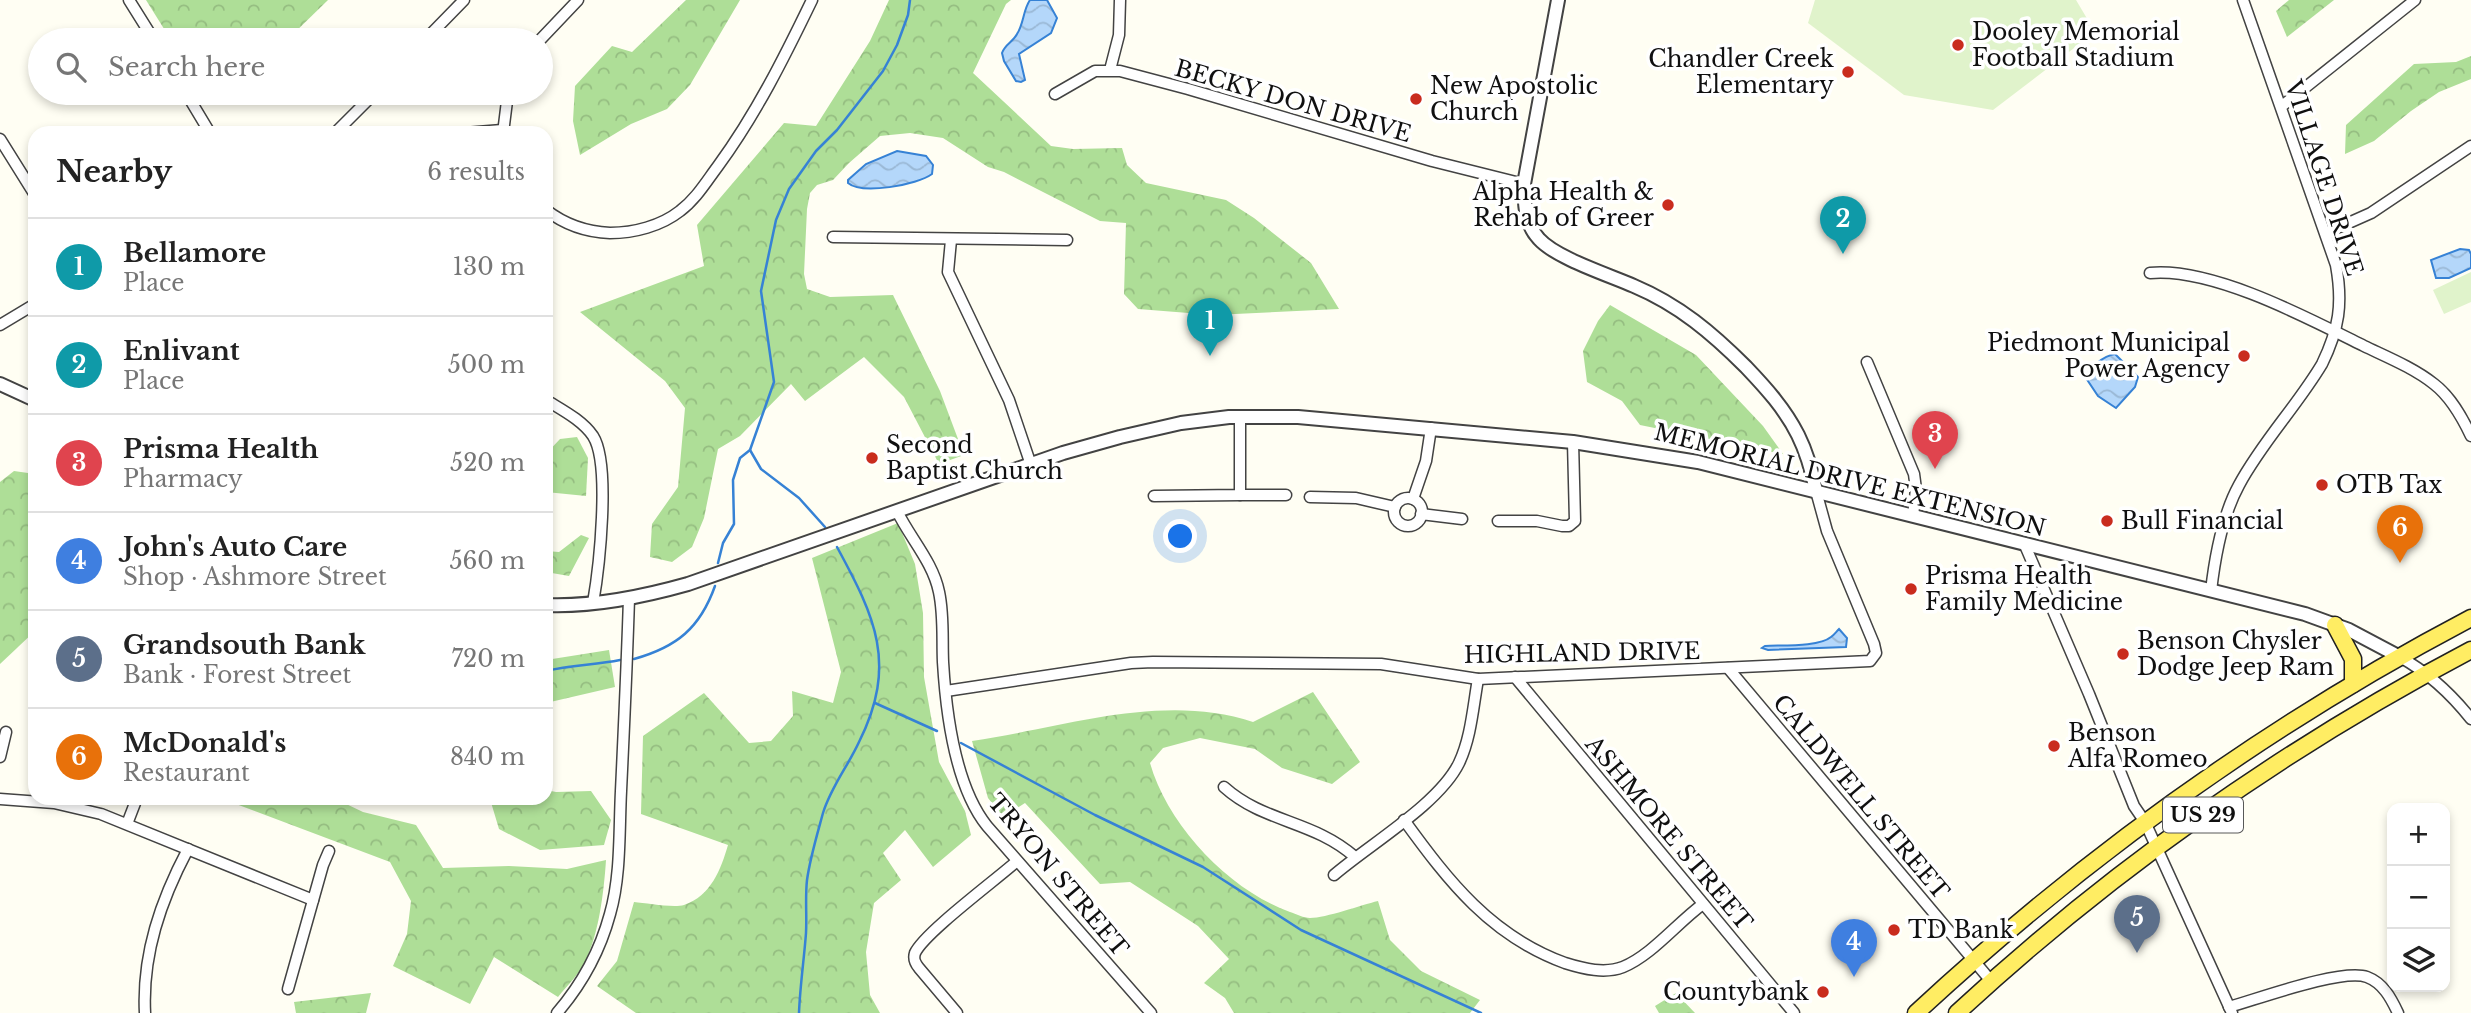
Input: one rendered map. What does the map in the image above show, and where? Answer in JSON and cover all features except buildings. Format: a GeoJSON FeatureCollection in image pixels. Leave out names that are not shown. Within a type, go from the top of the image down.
{"type":"FeatureCollection","features":[{"type":"Feature","properties":{"kind":"main road","name":"US 29"},"geometry":{"type":"LineString","coordinates":[[1957,1013],[1991,981],[2083,905],[2151,836],[2255,745],[2353,684],[2471,618]]}},
{"type":"Feature","properties":{"kind":"main road"},"geometry":{"type":"LineString","coordinates":[[2335,625],[2353,659],[2353,684]]}},
{"type":"Feature","properties":{"kind":"main road","name":"US 29"},"geometry":{"type":"LineString","coordinates":[[1916,1013],[1972,960],[2059,888],[2471,650]]}},
{"type":"Feature","properties":{"kind":"street"},"geometry":{"type":"LineString","coordinates":[[129,0],[146,28]]}},
{"type":"Feature","properties":{"kind":"street"},"geometry":{"type":"LineString","coordinates":[[437,28],[464,0]]}},
{"type":"Feature","properties":{"kind":"street"},"geometry":{"type":"LineString","coordinates":[[551,28],[578,0]]}},
{"type":"Feature","properties":{"kind":"street"},"geometry":{"type":"LineString","coordinates":[[553,213],[575,226],[619,233],[651,226],[681,210],[699,192],[739,137],[769,88],[813,0]]}},
{"type":"Feature","properties":{"kind":"street"},"geometry":{"type":"LineString","coordinates":[[1055,94],[1095,71],[1110,70],[1119,35],[1120,0]]}},
{"type":"Feature","properties":{"kind":"street"},"geometry":{"type":"LineString","coordinates":[[1558,0],[1524,184],[1528,222],[1544,244],[1557,253],[1651,293],[1680,310],[1716,337],[1781,407],[1806,454],[1816,491]]}},
{"type":"Feature","properties":{"kind":"street","name":"VILLAGE DRIVE"},"geometry":{"type":"LineString","coordinates":[[2211,590],[2227,517],[2238,487],[2316,375],[2332,344],[2340,308],[2339,284],[2326,233],[2243,0]]}},
{"type":"Feature","properties":{"kind":"street"},"geometry":{"type":"LineString","coordinates":[[2282,106],[2415,0]]}},
{"type":"Feature","properties":{"kind":"street","name":"BECKY DON DRIVE"},"geometry":{"type":"LineString","coordinates":[[1110,70],[1188,89],[1432,162],[1524,184]]}},
{"type":"Feature","properties":{"kind":"street"},"geometry":{"type":"LineString","coordinates":[[193,105],[206,126]]}},
{"type":"Feature","properties":{"kind":"street"},"geometry":{"type":"LineString","coordinates":[[342,126],[362,105]]}},
{"type":"Feature","properties":{"kind":"street"},"geometry":{"type":"LineString","coordinates":[[503,126],[506,105]]}},
{"type":"Feature","properties":{"kind":"street"},"geometry":{"type":"LineString","coordinates":[[0,139],[28,184]]}},
{"type":"Feature","properties":{"kind":"street"},"geometry":{"type":"LineString","coordinates":[[2326,233],[2371,213],[2471,146]]}},
{"type":"Feature","properties":{"kind":"street"},"geometry":{"type":"LineString","coordinates":[[833,237],[1067,240]]}},
{"type":"Feature","properties":{"kind":"street"},"geometry":{"type":"LineString","coordinates":[[951,240],[948,272],[1009,400],[1031,465]]}},
{"type":"Feature","properties":{"kind":"street"},"geometry":{"type":"LineString","coordinates":[[2150,273],[2165,271],[2187,274],[2232,287],[2335,331],[2387,357],[2434,384],[2454,406],[2471,436]]}},
{"type":"Feature","properties":{"kind":"street"},"geometry":{"type":"LineString","coordinates":[[0,324],[28,308]]}},
{"type":"Feature","properties":{"kind":"street"},"geometry":{"type":"LineString","coordinates":[[1867,362],[1914,474],[1916,489],[1913,516]]}},
{"type":"Feature","properties":{"kind":"street"},"geometry":{"type":"LineString","coordinates":[[0,384],[28,397]]}},
{"type":"Feature","properties":{"kind":"street"},"geometry":{"type":"LineString","coordinates":[[553,405],[586,428],[599,448],[602,514],[593,603]]}},
{"type":"Feature","properties":{"kind":"street"},"geometry":{"type":"LineString","coordinates":[[1240,417],[1240,495]]}},
{"type":"Feature","properties":{"kind":"street","name":"MEMORIAL DRIVE EXTENSION"},"geometry":{"type":"LineString","coordinates":[[553,605],[629,598],[688,584],[1031,465],[1142,431],[1181,423],[1240,417],[1298,417],[1573,442],[1698,462],[2305,614],[2335,625],[2400,657]]}},
{"type":"Feature","properties":{"kind":"street"},"geometry":{"type":"LineString","coordinates":[[1413,499],[1426,461],[1431,428]]}},
{"type":"Feature","properties":{"kind":"street"},"geometry":{"type":"LineString","coordinates":[[1497,521],[1537,521],[1569,526],[1575,521],[1573,442]]}},
{"type":"Feature","properties":{"kind":"street","name":"HIGHLAND DRIVE"},"geometry":{"type":"LineString","coordinates":[[946,691],[1153,662],[1381,664],[1478,679],[1873,660],[1876,653],[1874,644],[1827,531],[1816,491]]}},
{"type":"Feature","properties":{"kind":"street"},"geometry":{"type":"LineString","coordinates":[[1154,496],[1286,495]]}},
{"type":"Feature","properties":{"kind":"street"},"geometry":{"type":"LineString","coordinates":[[1310,497],[1356,498],[1395,507]]}},
{"type":"Feature","properties":{"kind":"street"},"geometry":{"type":"LineString","coordinates":[[1404,499],[1413,499],[1420,505],[1421,514],[1417,522],[1406,525],[1396,519],[1395,507],[1404,499]]}},
{"type":"Feature","properties":{"kind":"street","name":"TRYON STREET"},"geometry":{"type":"LineString","coordinates":[[897,511],[929,566],[938,588],[946,691],[956,756],[967,794],[980,818],[1152,1013]]}},
{"type":"Feature","properties":{"kind":"street"},"geometry":{"type":"LineString","coordinates":[[1421,514],[1462,519]]}},
{"type":"Feature","properties":{"kind":"street"},"geometry":{"type":"LineString","coordinates":[[2024,543],[2134,806],[2151,836],[2231,1010],[2330,978],[2358,974],[2378,983],[2398,1013]]}},
{"type":"Feature","properties":{"kind":"street"},"geometry":{"type":"LineString","coordinates":[[557,1013],[595,955],[608,922],[614,893],[629,598]]}},
{"type":"Feature","properties":{"kind":"street"},"geometry":{"type":"LineString","coordinates":[[2400,657],[2415,665],[2471,719]]}},
{"type":"Feature","properties":{"kind":"street","name":"CALDWELL STREET"},"geometry":{"type":"LineString","coordinates":[[1728,668],[1991,981]]}},
{"type":"Feature","properties":{"kind":"street","name":"ASHMORE STREET"},"geometry":{"type":"LineString","coordinates":[[1515,677],[1794,1013]]}},
{"type":"Feature","properties":{"kind":"street"},"geometry":{"type":"LineString","coordinates":[[1335,875],[1424,804],[1449,778],[1465,748],[1478,679]]}},
{"type":"Feature","properties":{"kind":"street"},"geometry":{"type":"LineString","coordinates":[[0,757],[6,732]]}},
{"type":"Feature","properties":{"kind":"street"},"geometry":{"type":"LineString","coordinates":[[1224,787],[1255,808],[1325,835],[1354,858]]}},
{"type":"Feature","properties":{"kind":"street"},"geometry":{"type":"LineString","coordinates":[[0,799],[28,802]]}},
{"type":"Feature","properties":{"kind":"street"},"geometry":{"type":"LineString","coordinates":[[58,805],[77,807],[127,824],[313,900]]}},
{"type":"Feature","properties":{"kind":"street"},"geometry":{"type":"LineString","coordinates":[[127,824],[134,805]]}},
{"type":"Feature","properties":{"kind":"street"},"geometry":{"type":"LineString","coordinates":[[1404,820],[1458,889],[1485,917],[1533,949],[1572,965],[1603,971],[1621,968],[1639,958],[1703,904]]}},
{"type":"Feature","properties":{"kind":"street"},"geometry":{"type":"LineString","coordinates":[[145,1013],[144,979],[150,943],[188,849]]}},
{"type":"Feature","properties":{"kind":"street"},"geometry":{"type":"LineString","coordinates":[[288,989],[329,851]]}},
{"type":"Feature","properties":{"kind":"street"},"geometry":{"type":"LineString","coordinates":[[957,1013],[919,968],[914,961],[914,955],[935,930],[1017,861]]}},
{"type":"Feature","properties":{"kind":"green space"},"geometry":{"type":"Polygon","coordinates":[[[146,0],[328,0],[299,28],[164,28],[146,0]]]}},
{"type":"Feature","properties":{"kind":"green space"},"geometry":{"type":"Polygon","coordinates":[[[686,0],[740,0],[690,85],[667,109],[631,124],[580,155],[573,121],[575,86],[612,46],[632,52],[686,0]]]}},
{"type":"Feature","properties":{"kind":"green space"},"geometry":{"type":"Polygon","coordinates":[[[889,0],[1011,0],[1006,4],[973,73],[1051,146],[1073,149],[1122,148],[1127,165],[1146,183],[1226,200],[1254,218],[1311,263],[1339,309],[1214,315],[1138,309],[1124,294],[1126,223],[1100,221],[1004,172],[988,167],[943,138],[910,133],[880,136],[833,180],[817,185],[810,193],[804,274],[807,289],[830,297],[893,295],[940,391],[964,455],[939,464],[904,397],[864,357],[805,401],[791,384],[740,436],[718,449],[704,518],[692,547],[672,562],[650,557],[652,524],[678,487],[685,408],[665,381],[580,312],[704,266],[697,225],[784,123],[816,126],[870,41],[889,0]]]}},
{"type":"Feature","properties":{"kind":"green space","name":"Dooley Memorial Football Stadium"},"geometry":{"type":"Polygon","coordinates":[[[1815,0],[2076,0],[2095,32],[1993,110],[1904,95],[1808,23],[1815,0]]]}},
{"type":"Feature","properties":{"kind":"green space"},"geometry":{"type":"Polygon","coordinates":[[[2289,0],[2334,0],[2287,37],[2276,11],[2289,0]]]}},
{"type":"Feature","properties":{"kind":"green space"},"geometry":{"type":"Polygon","coordinates":[[[2471,56],[2471,79],[2439,92],[2374,141],[2345,154],[2346,125],[2414,64],[2456,62],[2471,56]]]}},
{"type":"Feature","properties":{"kind":"green space"},"geometry":{"type":"Polygon","coordinates":[[[2471,272],[2471,302],[2444,314],[2433,290],[2471,272]]]}},
{"type":"Feature","properties":{"kind":"green space"},"geometry":{"type":"Polygon","coordinates":[[[1610,305],[1696,355],[1763,426],[1783,454],[1640,425],[1622,401],[1587,382],[1583,351],[1598,321],[1610,305]]]}},
{"type":"Feature","properties":{"kind":"green space"},"geometry":{"type":"Polygon","coordinates":[[[577,437],[588,458],[586,496],[553,493],[553,446],[560,439],[577,437]]]}},
{"type":"Feature","properties":{"kind":"green space"},"geometry":{"type":"Polygon","coordinates":[[[14,471],[28,473],[28,638],[0,664],[0,482],[14,471]]]}},
{"type":"Feature","properties":{"kind":"green space"},"geometry":{"type":"Polygon","coordinates":[[[898,523],[915,564],[923,613],[924,677],[939,762],[965,811],[971,835],[933,867],[905,830],[883,853],[901,880],[874,903],[866,952],[870,995],[880,1013],[636,1013],[597,986],[617,961],[634,902],[673,906],[693,901],[714,881],[728,845],[641,814],[643,736],[704,693],[749,743],[771,741],[793,716],[792,691],[833,703],[841,672],[812,558],[898,523]]]}},
{"type":"Feature","properties":{"kind":"green space"},"geometry":{"type":"Polygon","coordinates":[[[581,535],[589,538],[569,576],[553,573],[553,552],[559,552],[581,535]]]}},
{"type":"Feature","properties":{"kind":"green space"},"geometry":{"type":"Polygon","coordinates":[[[609,650],[615,687],[553,701],[553,659],[609,650]]]}},
{"type":"Feature","properties":{"kind":"green space"},"geometry":{"type":"Polygon","coordinates":[[[1313,692],[1360,762],[1332,784],[1282,768],[1255,749],[1200,738],[1163,748],[1150,763],[1159,787],[1186,832],[1204,853],[1224,872],[1267,902],[1310,918],[1378,901],[1390,940],[1421,971],[1480,1000],[1470,1013],[1234,1013],[1225,998],[1204,983],[1229,959],[1198,926],[1130,882],[1100,884],[1025,803],[1003,817],[988,798],[972,741],[1112,715],[1148,711],[1184,710],[1253,722],[1313,692]]]}},
{"type":"Feature","properties":{"kind":"green space"},"geometry":{"type":"Polygon","coordinates":[[[553,791],[591,791],[611,820],[604,845],[540,850],[499,829],[492,805],[553,805],[553,791]]]}},
{"type":"Feature","properties":{"kind":"green space"},"geometry":{"type":"Polygon","coordinates":[[[239,805],[348,805],[363,812],[416,825],[443,868],[509,866],[567,869],[606,860],[600,912],[585,962],[558,997],[494,957],[470,1004],[393,966],[407,934],[411,901],[390,862],[239,805]]]}},
{"type":"Feature","properties":{"kind":"green space"},"geometry":{"type":"Polygon","coordinates":[[[371,993],[366,1013],[296,1013],[294,1002],[371,993]]]}},
{"type":"Feature","properties":{"kind":"green space"},"geometry":{"type":"Polygon","coordinates":[[[1676,993],[1695,1013],[1659,1013],[1655,1006],[1676,993]]]}},
{"type":"Feature","properties":{"kind":"water"},"geometry":{"type":"Polygon","coordinates":[[[1030,0],[1047,0],[1057,18],[1051,33],[1019,54],[1025,80],[1021,82],[1016,81],[1002,53],[1019,30],[1030,0]]]}},
{"type":"Feature","properties":{"kind":"water"},"geometry":{"type":"Polygon","coordinates":[[[897,151],[926,156],[933,165],[932,174],[915,182],[890,187],[865,188],[848,183],[866,164],[897,151]]]}},
{"type":"Feature","properties":{"kind":"water"},"geometry":{"type":"Polygon","coordinates":[[[2460,249],[2469,250],[2471,268],[2449,278],[2436,278],[2431,260],[2460,249]]]}},
{"type":"Feature","properties":{"kind":"water"},"geometry":{"type":"Polygon","coordinates":[[[2115,354],[2138,377],[2135,387],[2116,408],[2098,396],[2086,378],[2098,363],[2115,354]]]}},
{"type":"Feature","properties":{"kind":"water"},"geometry":{"type":"Polygon","coordinates":[[[1839,629],[1847,638],[1846,647],[1762,648],[1818,642],[1831,637],[1839,629]]]}},
{"type":"Feature","properties":{"kind":"waterway"},"geometry":{"type":"LineString","coordinates":[[718,563],[723,543],[734,524],[733,480],[740,458],[750,450],[774,382],[761,291],[776,220],[789,189],[816,151],[837,130],[883,71],[897,45],[908,15],[910,0]]}},
{"type":"Feature","properties":{"kind":"waterway"},"geometry":{"type":"LineString","coordinates":[[750,450],[761,469],[799,498],[825,527]]}},
{"type":"Feature","properties":{"kind":"waterway"},"geometry":{"type":"LineString","coordinates":[[799,1013],[808,872],[826,803],[871,714],[879,664],[871,619],[837,547]]}},
{"type":"Feature","properties":{"kind":"waterway"},"geometry":{"type":"LineString","coordinates":[[634,659],[663,648],[685,634],[702,613],[715,586]]}},
{"type":"Feature","properties":{"kind":"waterway"},"geometry":{"type":"LineString","coordinates":[[553,670],[620,660]]}},
{"type":"Feature","properties":{"kind":"waterway"},"geometry":{"type":"LineString","coordinates":[[875,703],[937,731]]}},
{"type":"Feature","properties":{"kind":"waterway"},"geometry":{"type":"LineString","coordinates":[[961,743],[1095,815],[1203,867],[1301,930],[1481,1013]]}},
{"type":"Feature","properties":{"kind":"place","name":"Dooley Memorial Football Stadium"},"geometry":{"type":"Point","coordinates":[1958,45]}},
{"type":"Feature","properties":{"kind":"place","name":"Chandler Creek Elementary"},"geometry":{"type":"Point","coordinates":[1848,72]}},
{"type":"Feature","properties":{"kind":"place","name":"New Apostolic Church"},"geometry":{"type":"Point","coordinates":[1416,99]}},
{"type":"Feature","properties":{"kind":"place","name":"Alpha Health & Rehab of Greer"},"geometry":{"type":"Point","coordinates":[1668,205]}},
{"type":"Feature","properties":{"kind":"place","name":"Enlivant"},"geometry":{"type":"Point","coordinates":[1843,254]}},
{"type":"Feature","properties":{"kind":"place","name":"Bellamore"},"geometry":{"type":"Point","coordinates":[1210,356]}},
{"type":"Feature","properties":{"kind":"place","name":"Piedmont Municipal Power Agency"},"geometry":{"type":"Point","coordinates":[2244,356]}},
{"type":"Feature","properties":{"kind":"place","name":"Second Baptist Church"},"geometry":{"type":"Point","coordinates":[872,458]}},
{"type":"Feature","properties":{"kind":"place","name":"Prisma Health"},"geometry":{"type":"Point","coordinates":[1935,469]}},
{"type":"Feature","properties":{"kind":"place","name":"OTB Tax"},"geometry":{"type":"Point","coordinates":[2322,485]}},
{"type":"Feature","properties":{"kind":"place","name":"Bull Financial"},"geometry":{"type":"Point","coordinates":[2107,521]}},
{"type":"Feature","properties":{"kind":"place","name":"McDonald's"},"geometry":{"type":"Point","coordinates":[2400,563]}},
{"type":"Feature","properties":{"kind":"place","name":"Prisma Health Family Medicine"},"geometry":{"type":"Point","coordinates":[1911,589]}},
{"type":"Feature","properties":{"kind":"place","name":"Benson Chysler Dodge Jeep Ram"},"geometry":{"type":"Point","coordinates":[2123,654]}},
{"type":"Feature","properties":{"kind":"place","name":"Benson Alfa Romeo"},"geometry":{"type":"Point","coordinates":[2054,746]}},
{"type":"Feature","properties":{"kind":"place","name":"TD Bank"},"geometry":{"type":"Point","coordinates":[1894,930]}},
{"type":"Feature","properties":{"kind":"place","name":"Grandsouth Bank"},"geometry":{"type":"Point","coordinates":[2137,953]}},
{"type":"Feature","properties":{"kind":"place","name":"John's Auto Care"},"geometry":{"type":"Point","coordinates":[1854,977]}},
{"type":"Feature","properties":{"kind":"place","name":"Countybank"},"geometry":{"type":"Point","coordinates":[1823,992]}}]}
